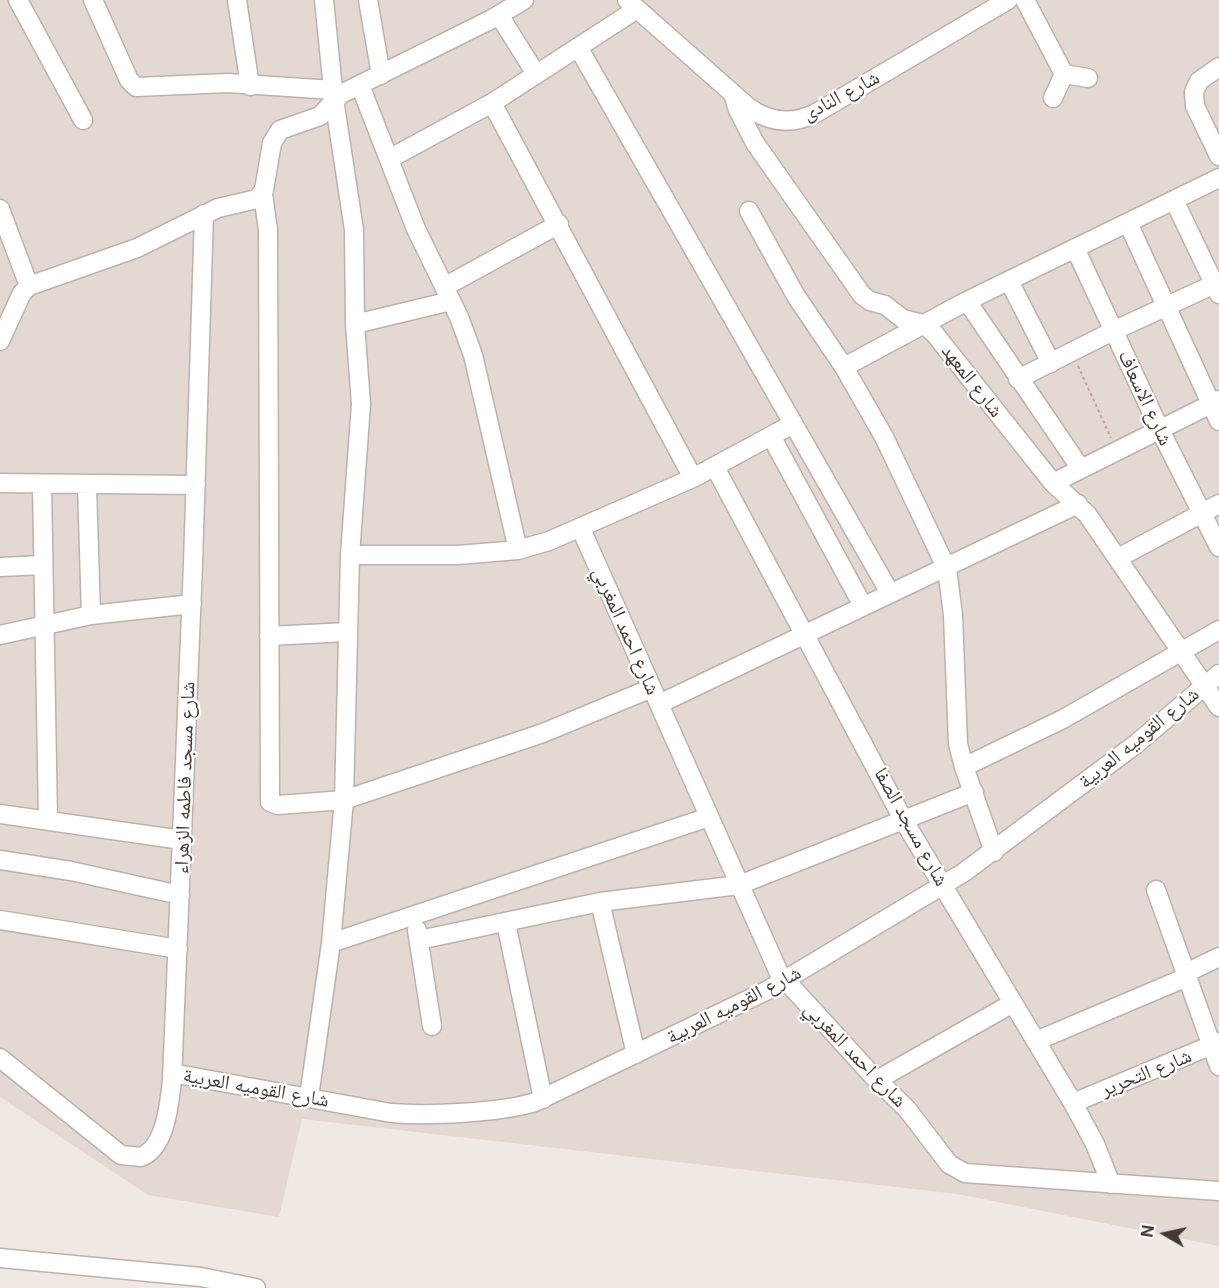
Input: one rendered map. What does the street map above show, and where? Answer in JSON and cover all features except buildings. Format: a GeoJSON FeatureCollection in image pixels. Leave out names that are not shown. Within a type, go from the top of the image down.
{"type":"FeatureCollection","features":[{"type":"Feature","properties":{"kind":"street"},"geometry":{"type":"LineString","coordinates":[[18,0],[83,120]]}},
{"type":"Feature","properties":{"kind":"street"},"geometry":{"type":"LineString","coordinates":[[93,0],[129,80],[136,87],[228,83],[333,95],[381,75],[524,0]]}},
{"type":"Feature","properties":{"kind":"street"},"geometry":{"type":"LineString","coordinates":[[237,0],[250,86]]}},
{"type":"Feature","properties":{"kind":"street"},"geometry":{"type":"LineString","coordinates":[[309,1097],[331,943],[344,800],[350,555],[361,404],[355,324],[354,231],[333,95],[324,0]]}},
{"type":"Feature","properties":{"kind":"street"},"geometry":{"type":"LineString","coordinates":[[368,0],[381,75]]}},
{"type":"Feature","properties":{"kind":"street","name":"شارع النادى"},"geometry":{"type":"LineString","coordinates":[[632,4],[733,94],[764,117],[784,122],[801,120],[1008,0]]}},
{"type":"Feature","properties":{"kind":"street"},"geometry":{"type":"LineString","coordinates":[[1024,0],[1064,74]]}},
{"type":"Feature","properties":{"kind":"street"},"geometry":{"type":"LineString","coordinates":[[389,159],[492,103],[578,47],[632,4]]}},
{"type":"Feature","properties":{"kind":"street"},"geometry":{"type":"LineString","coordinates":[[499,15],[536,74]]}},
{"type":"Feature","properties":{"kind":"street"},"geometry":{"type":"LineString","coordinates":[[578,47],[890,593]]}},
{"type":"Feature","properties":{"kind":"street"},"geometry":{"type":"LineString","coordinates":[[1219,67],[1199,81],[1194,99],[1219,156]]}},
{"type":"Feature","properties":{"kind":"street"},"geometry":{"type":"LineString","coordinates":[[1064,74],[1088,78]]}},
{"type":"Feature","properties":{"kind":"street"},"geometry":{"type":"LineString","coordinates":[[1053,98],[1064,74]]}},
{"type":"Feature","properties":{"kind":"street"},"geometry":{"type":"LineString","coordinates":[[360,85],[416,229],[448,294],[479,372],[518,550]]}},
{"type":"Feature","properties":{"kind":"street","name":"شارع المعهد"},"geometry":{"type":"LineString","coordinates":[[733,94],[738,110],[755,142],[862,295],[870,301],[885,305],[903,319],[923,324],[934,333],[1053,483],[1078,504],[1118,558],[1202,686],[1219,707]]}},
{"type":"Feature","properties":{"kind":"street"},"geometry":{"type":"LineString","coordinates":[[333,95],[321,116],[284,128],[276,134],[272,143],[263,194],[268,230],[268,798],[272,803],[278,805],[344,800],[655,696],[805,634],[890,593],[947,569],[1078,504]]}},
{"type":"Feature","properties":{"kind":"street"},"geometry":{"type":"LineString","coordinates":[[492,103],[693,478]]}},
{"type":"Feature","properties":{"kind":"street"},"geometry":{"type":"LineString","coordinates":[[844,367],[967,301],[1219,178]]}},
{"type":"Feature","properties":{"kind":"street"},"geometry":{"type":"LineString","coordinates":[[0,341],[22,293],[29,286],[137,248],[204,214],[254,200],[263,194]]}},
{"type":"Feature","properties":{"kind":"street"},"geometry":{"type":"LineString","coordinates":[[1018,379],[1166,306],[1218,287],[1174,200]]}},
{"type":"Feature","properties":{"kind":"street"},"geometry":{"type":"LineString","coordinates":[[0,210],[29,286]]}},
{"type":"Feature","properties":{"kind":"street"},"geometry":{"type":"LineString","coordinates":[[749,211],[796,296],[844,367],[903,474],[947,569],[953,615],[958,744],[994,852]]}},
{"type":"Feature","properties":{"kind":"street","name":"شارع مسجد فاطمه الزهراء"},"geometry":{"type":"LineString","coordinates":[[0,1058],[121,1155],[131,1158],[147,1155],[155,1147],[167,1113],[172,1073],[192,604],[204,214]]}},
{"type":"Feature","properties":{"kind":"street"},"geometry":{"type":"LineString","coordinates":[[1053,483],[1160,430],[1216,408],[1128,223]]}},
{"type":"Feature","properties":{"kind":"street"},"geometry":{"type":"LineString","coordinates":[[355,324],[448,294],[558,224]]}},
{"type":"Feature","properties":{"kind":"street","name":"شارع الاسعاف"},"geometry":{"type":"LineString","coordinates":[[1075,248],[1160,430],[1219,547]]}},
{"type":"Feature","properties":{"kind":"street"},"geometry":{"type":"LineString","coordinates":[[1009,281],[1051,363]]}},
{"type":"Feature","properties":{"kind":"street"},"geometry":{"type":"LineString","coordinates":[[967,301],[1081,469]]}},
{"type":"Feature","properties":{"kind":"street"},"geometry":{"type":"LineString","coordinates":[[350,555],[458,555],[518,550],[581,529],[693,478],[793,424]]}},
{"type":"Feature","properties":{"kind":"street"},"geometry":{"type":"LineString","coordinates":[[771,436],[863,606]]}},
{"type":"Feature","properties":{"kind":"street","name":"شارع مسجد الصفا"},"geometry":{"type":"LineString","coordinates":[[715,467],[904,821],[1073,1103],[1095,1144],[1111,1184]]}},
{"type":"Feature","properties":{"kind":"street"},"geometry":{"type":"LineString","coordinates":[[0,483],[87,486],[196,485]]}},
{"type":"Feature","properties":{"kind":"street"},"geometry":{"type":"LineString","coordinates":[[42,485],[48,820]]}},
{"type":"Feature","properties":{"kind":"street"},"geometry":{"type":"LineString","coordinates":[[87,486],[92,615]]}},
{"type":"Feature","properties":{"kind":"street"},"geometry":{"type":"LineString","coordinates":[[1118,558],[1219,504]]}},
{"type":"Feature","properties":{"kind":"street","name":"شارع احمد المغربي"},"geometry":{"type":"LineString","coordinates":[[581,529],[784,982],[877,1080],[908,1109],[950,1164],[960,1171],[1219,1191]]}},
{"type":"Feature","properties":{"kind":"street"},"geometry":{"type":"LineString","coordinates":[[0,567],[43,565]]}},
{"type":"Feature","properties":{"kind":"street"},"geometry":{"type":"LineString","coordinates":[[0,635],[92,615],[192,604]]}},
{"type":"Feature","properties":{"kind":"street"},"geometry":{"type":"LineString","coordinates":[[964,767],[1064,719],[1219,630]]}},
{"type":"Feature","properties":{"kind":"street"},"geometry":{"type":"LineString","coordinates":[[269,636],[348,632]]}},
{"type":"Feature","properties":{"kind":"street","name":"شارع القوميه العربية"},"geometry":{"type":"LineString","coordinates":[[172,1073],[376,1111],[416,1114],[510,1107],[543,1098],[784,982],[943,885],[994,852],[1136,744],[1219,674]]}},
{"type":"Feature","properties":{"kind":"street"},"geometry":{"type":"LineString","coordinates":[[419,940],[600,902],[739,885],[974,792]]}},
{"type":"Feature","properties":{"kind":"street"},"geometry":{"type":"LineString","coordinates":[[0,814],[182,840]]}},
{"type":"Feature","properties":{"kind":"street"},"geometry":{"type":"LineString","coordinates":[[331,943],[709,817]]}},
{"type":"Feature","properties":{"kind":"street"},"geometry":{"type":"LineString","coordinates":[[0,860],[71,871],[180,895]]}},
{"type":"Feature","properties":{"kind":"street"},"geometry":{"type":"LineString","coordinates":[[1156,890],[1186,975],[1216,1044],[1219,1066]]}},
{"type":"Feature","properties":{"kind":"street"},"geometry":{"type":"LineString","coordinates":[[600,902],[636,1054]]}},
{"type":"Feature","properties":{"kind":"street"},"geometry":{"type":"LineString","coordinates":[[415,916],[432,1026]]}},
{"type":"Feature","properties":{"kind":"street"},"geometry":{"type":"LineString","coordinates":[[0,920],[178,949]]}},
{"type":"Feature","properties":{"kind":"street"},"geometry":{"type":"LineString","coordinates":[[506,923],[543,1098]]}},
{"type":"Feature","properties":{"kind":"street"},"geometry":{"type":"LineString","coordinates":[[1036,1041],[1186,975],[1219,957]]}},
{"type":"Feature","properties":{"kind":"street"},"geometry":{"type":"LineString","coordinates":[[877,1080],[1013,1003]]}},
{"type":"Feature","properties":{"kind":"street","name":"شارع التحرير"},"geometry":{"type":"LineString","coordinates":[[1073,1103],[1216,1044]]}},
{"type":"Feature","properties":{"kind":"street"},"geometry":{"type":"LineString","coordinates":[[0,1258],[201,1277],[256,1288]]}},
{"type":"Feature","properties":{"kind":"path"},"geometry":{"type":"LineString","coordinates":[[1072,352],[1117,451]]}},
{"type":"Feature","properties":{"kind":"shaded area"},"geometry":{"type":"Polygon","coordinates":[[[0,0],[1219,0],[1219,1246],[957,1194],[302,1119],[279,1217],[148,1195],[0,1097],[0,0]]]}}]}
